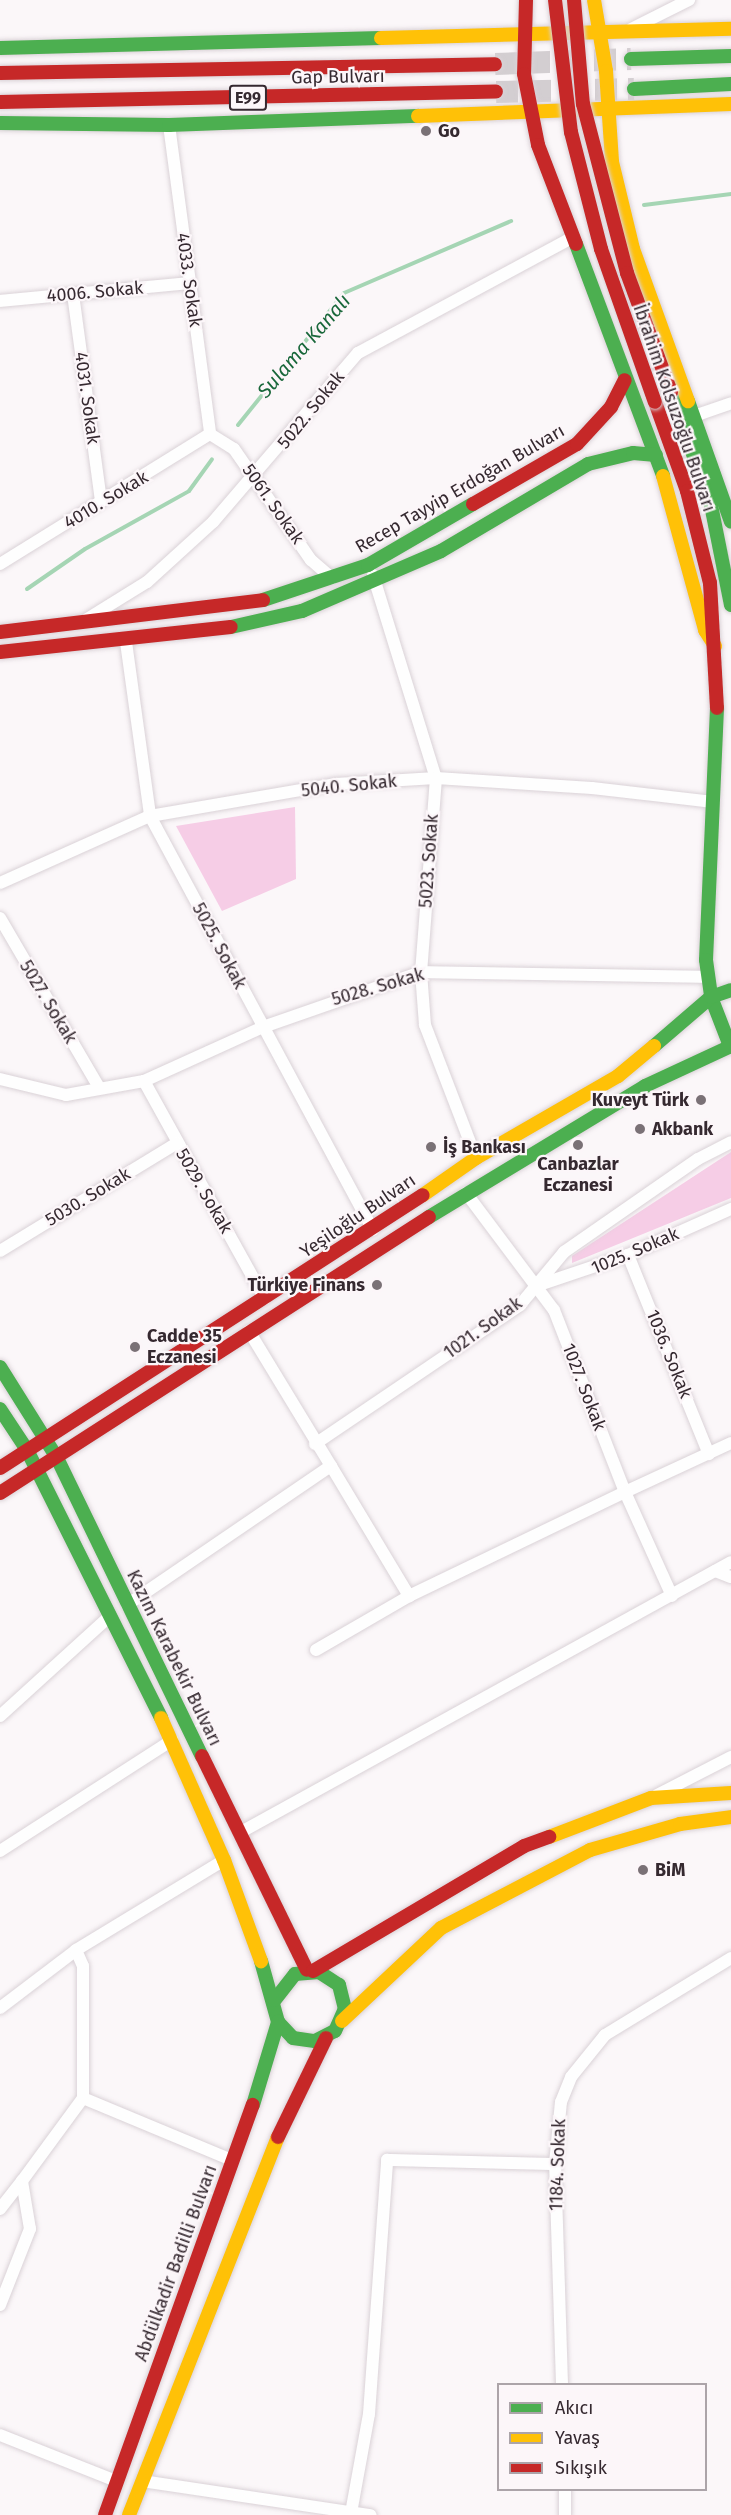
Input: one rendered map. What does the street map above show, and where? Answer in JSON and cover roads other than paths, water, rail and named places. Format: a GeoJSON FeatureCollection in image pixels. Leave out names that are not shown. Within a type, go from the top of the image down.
{"type":"FeatureCollection","features":[{"type":"Feature","properties":{"kind":"main road"},"geometry":{"type":"LineString","coordinates":[[526,0],[524,74],[530,113],[570,239],[656,455],[688,555],[705,630],[715,646]]}},
{"type":"Feature","properties":{"kind":"main road","name":"İbrahim Kolsuzoğlu Bulvarı"},"geometry":{"type":"LineString","coordinates":[[555,0],[571,132],[601,249],[687,490],[710,583],[718,719],[708,977],[711,997],[731,1047]]}},
{"type":"Feature","properties":{"kind":"main road","name":"İbrahim Kolsuzoğlu Bulvarı"},"geometry":{"type":"LineString","coordinates":[[574,0],[584,104],[601,177],[627,273],[711,505],[731,605]]}},
{"type":"Feature","properties":{"kind":"main road"},"geometry":{"type":"LineString","coordinates":[[594,0],[612,162],[633,249],[731,519]]}},
{"type":"Feature","properties":{"kind":"main road"},"geometry":{"type":"LineString","coordinates":[[0,48],[526,32],[731,29]]}},
{"type":"Feature","properties":{"kind":"main road"},"geometry":{"type":"LineString","coordinates":[[631,59],[731,56]]}},
{"type":"Feature","properties":{"kind":"main road","name":"Gap Bulvarı"},"geometry":{"type":"LineString","coordinates":[[0,73],[495,64]]}},
{"type":"Feature","properties":{"kind":"main road"},"geometry":{"type":"LineString","coordinates":[[634,89],[731,84]]}},
{"type":"Feature","properties":{"kind":"main road","name":"Gap Bulvarı"},"geometry":{"type":"LineString","coordinates":[[0,102],[496,92]]}},
{"type":"Feature","properties":{"kind":"main road"},"geometry":{"type":"LineString","coordinates":[[0,123],[169,124],[530,113],[731,104]]}},
{"type":"Feature","properties":{"kind":"main road","name":"Recep Tayyip Erdoğan Bulvarı"},"geometry":{"type":"LineString","coordinates":[[0,632],[259,601],[368,565],[577,444],[611,407],[625,380]]}},
{"type":"Feature","properties":{"kind":"main road","name":"Recep Tayyip Erdoğan Bulvarı"},"geometry":{"type":"LineString","coordinates":[[0,652],[126,642],[261,622],[302,612],[376,582],[441,551],[588,464],[625,454],[656,455]]}},
{"type":"Feature","properties":{"kind":"main road","name":"Yeşiloğlu Bulvarı"},"geometry":{"type":"LineString","coordinates":[[0,1468],[373,1230],[476,1158],[618,1076],[711,997],[731,990]]}},
{"type":"Feature","properties":{"kind":"main road","name":"Yeşiloğlu Bulvarı"},"geometry":{"type":"LineString","coordinates":[[0,1493],[466,1193],[645,1086],[731,1047]]}},
{"type":"Feature","properties":{"kind":"main road","name":"Kazım Karabekir Bulvarı"},"geometry":{"type":"LineString","coordinates":[[0,1367],[57,1458],[127,1605],[310,1971]]}},
{"type":"Feature","properties":{"kind":"main road"},"geometry":{"type":"LineString","coordinates":[[0,1409],[27,1450],[172,1740],[224,1860],[275,2000],[278,2022],[284,2031],[304,2042],[326,2038]]}},
{"type":"Feature","properties":{"kind":"main road"},"geometry":{"type":"LineString","coordinates":[[275,2000],[285,1980],[310,1971],[524,1846],[651,1798],[731,1793]]}},
{"type":"Feature","properties":{"kind":"main road"},"geometry":{"type":"LineString","coordinates":[[129,2515],[294,2096],[326,2038],[370,1990],[441,1928],[590,1850],[680,1824],[731,1817]]}},
{"type":"Feature","properties":{"kind":"main road"},"geometry":{"type":"LineString","coordinates":[[310,1971],[339,1985],[345,2003],[342,2021]]}},
{"type":"Feature","properties":{"kind":"main road","name":"Abdülkadir Badilli Bulvarı"},"geometry":{"type":"LineString","coordinates":[[105,2515],[232,2160],[278,2022]]}},
{"type":"Feature","properties":{"kind":"street"},"geometry":{"type":"LineString","coordinates":[[628,31],[689,0]]}},
{"type":"Feature","properties":{"kind":"street","name":"4033. Sokak"},"geometry":{"type":"LineString","coordinates":[[169,124],[210,434]]}},
{"type":"Feature","properties":{"kind":"street","name":"5022. Sokak"},"geometry":{"type":"LineString","coordinates":[[81,623],[147,582],[256,477],[358,353],[570,239]]}},
{"type":"Feature","properties":{"kind":"street","name":"4006. Sokak"},"geometry":{"type":"LineString","coordinates":[[0,301],[189,283]]}},
{"type":"Feature","properties":{"kind":"street","name":"4031. Sokak"},"geometry":{"type":"LineString","coordinates":[[73,294],[101,501]]}},
{"type":"Feature","properties":{"kind":"street"},"geometry":{"type":"LineString","coordinates":[[694,416],[731,403]]}},
{"type":"Feature","properties":{"kind":"street","name":"5061. Sokak"},"geometry":{"type":"LineString","coordinates":[[210,434],[234,449],[256,477],[311,560],[332,578]]}},
{"type":"Feature","properties":{"kind":"street","name":"4010. Sokak"},"geometry":{"type":"LineString","coordinates":[[0,564],[210,434]]}},
{"type":"Feature","properties":{"kind":"street","name":"5023. Sokak"},"geometry":{"type":"LineString","coordinates":[[368,565],[376,582],[436,778],[421,972],[425,1025],[476,1158]]}},
{"type":"Feature","properties":{"kind":"street","name":"5025. Sokak"},"geometry":{"type":"LineString","coordinates":[[126,642],[150,816],[373,1230]]}},
{"type":"Feature","properties":{"kind":"street","name":"5040. Sokak"},"geometry":{"type":"LineString","coordinates":[[0,883],[150,816],[336,784],[436,778],[592,788],[713,802]]}},
{"type":"Feature","properties":{"kind":"street","name":"5027. Sokak"},"geometry":{"type":"LineString","coordinates":[[0,918],[98,1086]]}},
{"type":"Feature","properties":{"kind":"street","name":"5028. Sokak"},"geometry":{"type":"LineString","coordinates":[[0,1079],[66,1095],[98,1086],[144,1081],[263,1027],[421,972],[708,977]]}},
{"type":"Feature","properties":{"kind":"street","name":"5029. Sokak"},"geometry":{"type":"LineString","coordinates":[[144,1081],[266,1299]]}},
{"type":"Feature","properties":{"kind":"street","name":"1021. Sokak"},"geometry":{"type":"LineString","coordinates":[[315,1444],[520,1305],[564,1252],[698,1159],[731,1142]]}},
{"type":"Feature","properties":{"kind":"street","name":"5030. Sokak"},"geometry":{"type":"LineString","coordinates":[[0,1251],[177,1143]]}},
{"type":"Feature","properties":{"kind":"street","name":"1027. Sokak"},"geometry":{"type":"LineString","coordinates":[[466,1193],[554,1310],[626,1492],[672,1596]]}},
{"type":"Feature","properties":{"kind":"street","name":"1025. Sokak"},"geometry":{"type":"LineString","coordinates":[[536,1286],[628,1255],[731,1209]]}},
{"type":"Feature","properties":{"kind":"street","name":"1036. Sokak"},"geometry":{"type":"LineString","coordinates":[[628,1255],[709,1454]]}},
{"type":"Feature","properties":{"kind":"street"},"geometry":{"type":"LineString","coordinates":[[249,1331],[315,1444],[331,1466],[409,1596]]}},
{"type":"Feature","properties":{"kind":"street"},"geometry":{"type":"LineString","coordinates":[[316,1650],[409,1596],[731,1443]]}},
{"type":"Feature","properties":{"kind":"street"},"geometry":{"type":"LineString","coordinates":[[127,1605],[331,1466]]}},
{"type":"Feature","properties":{"kind":"street"},"geometry":{"type":"LineString","coordinates":[[241,1832],[731,1562]]}},
{"type":"Feature","properties":{"kind":"street"},"geometry":{"type":"LineString","coordinates":[[716,1571],[731,1577]]}},
{"type":"Feature","properties":{"kind":"street"},"geometry":{"type":"LineString","coordinates":[[0,1716],[110,1616]]}},
{"type":"Feature","properties":{"kind":"street"},"geometry":{"type":"LineString","coordinates":[[1,1847],[172,1740]]}},
{"type":"Feature","properties":{"kind":"street"},"geometry":{"type":"LineString","coordinates":[[651,1798],[731,1757]]}},
{"type":"Feature","properties":{"kind":"street"},"geometry":{"type":"LineString","coordinates":[[0,2008],[76,1950],[224,1860]]}},
{"type":"Feature","properties":{"kind":"street"},"geometry":{"type":"LineString","coordinates":[[0,2209],[83,2098],[83,1966],[76,1950]]}},
{"type":"Feature","properties":{"kind":"street","name":"1184. Sokak"},"geometry":{"type":"LineString","coordinates":[[561,2383],[555,2163],[561,2102],[586,2055],[605,2035],[731,1958]]}},
{"type":"Feature","properties":{"kind":"street"},"geometry":{"type":"LineString","coordinates":[[83,2098],[232,2160]]}},
{"type":"Feature","properties":{"kind":"street"},"geometry":{"type":"LineString","coordinates":[[351,2513],[369,2414],[387,2160],[555,2163]]}},
{"type":"Feature","properties":{"kind":"street"},"geometry":{"type":"LineString","coordinates":[[0,2305],[30,2229],[22,2181]]}},
{"type":"Feature","properties":{"kind":"street"},"geometry":{"type":"LineString","coordinates":[[0,2435],[116,2481]]}},
{"type":"Feature","properties":{"kind":"street"},"geometry":{"type":"LineString","coordinates":[[142,2481],[320,2512],[370,2515]]}},
{"type":"Feature","properties":{"kind":"street"},"geometry":{"type":"LineString","coordinates":[[565,2491],[565,2515]]}},
{"type":"Feature","properties":{"kind":"waterway","name":"Sulama Kanalı"},"geometry":{"type":"LineString","coordinates":[[644,205],[731,194]]}},
{"type":"Feature","properties":{"kind":"waterway","name":"Sulama Kanalı"},"geometry":{"type":"LineString","coordinates":[[238,425],[344,293],[511,221]]}},
{"type":"Feature","properties":{"kind":"waterway","name":"Sulama Kanalı"},"geometry":{"type":"LineString","coordinates":[[27,589],[85,549],[189,491],[212,459]]}},
{"type":"Feature","properties":{"kind":"tunnel"},"geometry":{"type":"LineString","coordinates":[[495,64],[631,59]]}},
{"type":"Feature","properties":{"kind":"tunnel"},"geometry":{"type":"LineString","coordinates":[[496,92],[634,89]]}},
{"type":"Feature","properties":{"kind":"place","name":"Go"},"geometry":{"type":"Point","coordinates":[426,131]}},
{"type":"Feature","properties":{"kind":"place","name":"Kuveyt Türk"},"geometry":{"type":"Point","coordinates":[701,1100]}},
{"type":"Feature","properties":{"kind":"place","name":"Akbank"},"geometry":{"type":"Point","coordinates":[640,1129]}},
{"type":"Feature","properties":{"kind":"place","name":"Canbazlar Eczanesi"},"geometry":{"type":"Point","coordinates":[578,1145]}},
{"type":"Feature","properties":{"kind":"place","name":"İş Bankası"},"geometry":{"type":"Point","coordinates":[431,1147]}},
{"type":"Feature","properties":{"kind":"place","name":"Türkiye Finans"},"geometry":{"type":"Point","coordinates":[377,1285]}},
{"type":"Feature","properties":{"kind":"place","name":"Cadde 35 Eczanesi"},"geometry":{"type":"Point","coordinates":[135,1347]}},
{"type":"Feature","properties":{"kind":"place","name":"BiM"},"geometry":{"type":"Point","coordinates":[643,1870]}}]}
